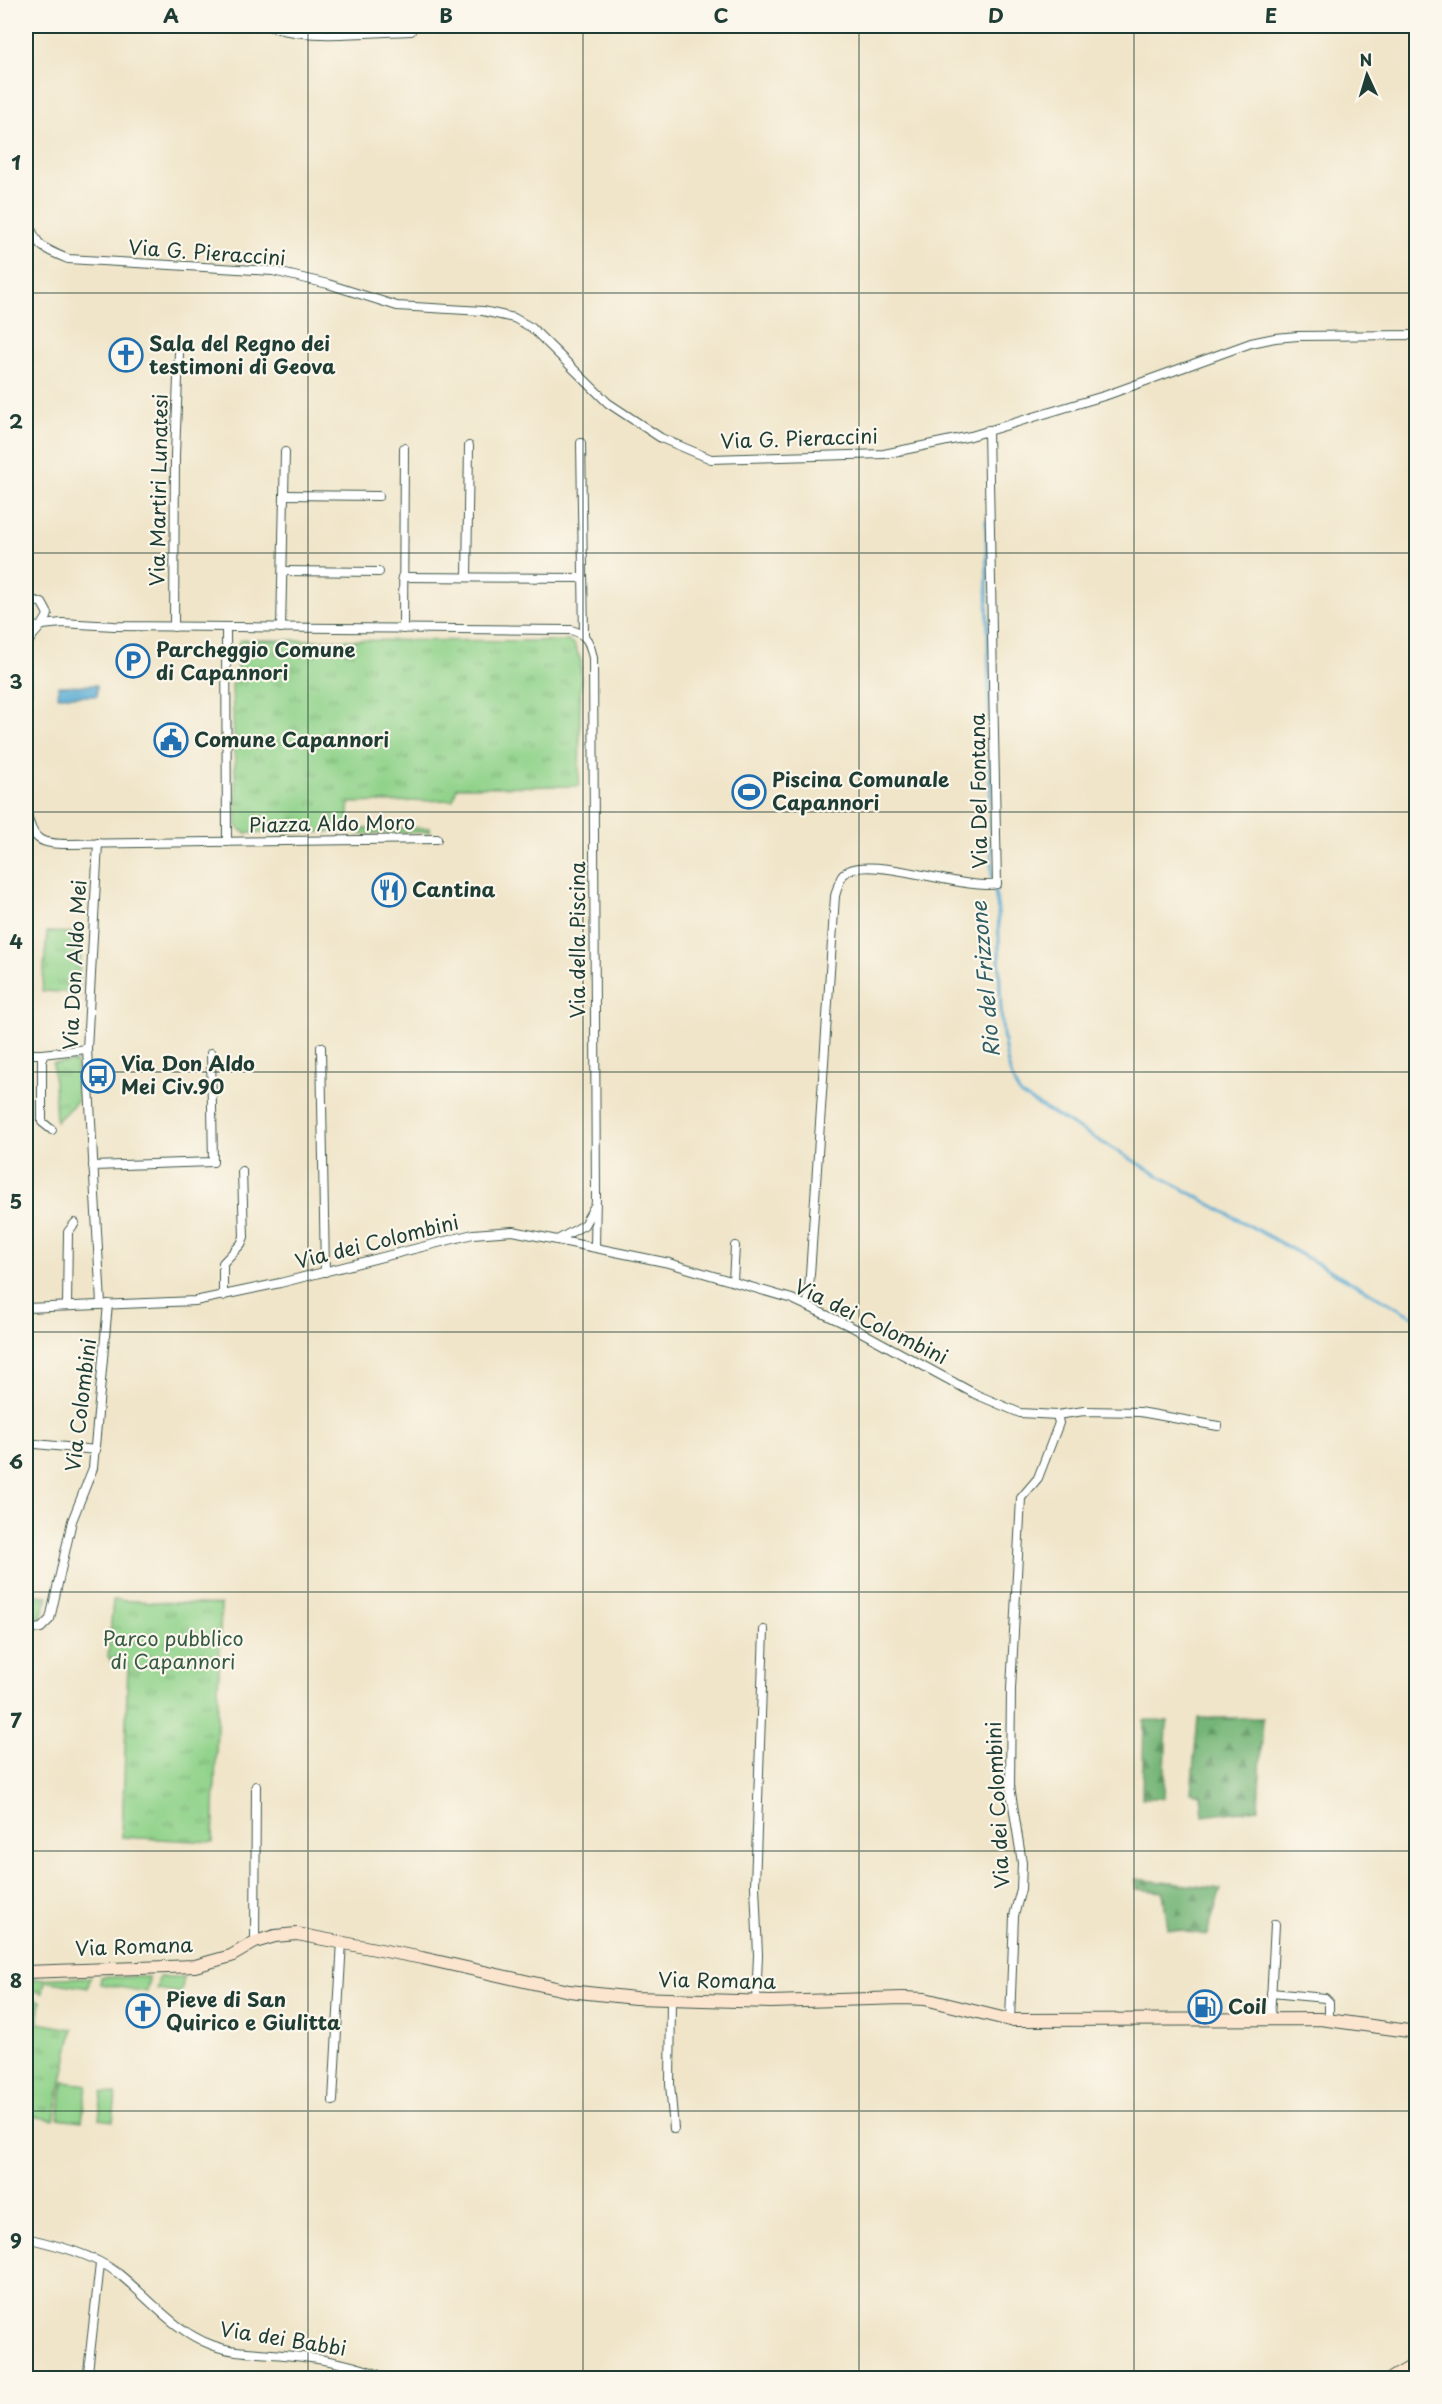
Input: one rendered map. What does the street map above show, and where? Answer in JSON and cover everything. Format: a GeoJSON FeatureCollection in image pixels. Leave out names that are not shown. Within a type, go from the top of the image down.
{"type":"FeatureCollection","features":[{"type":"Feature","properties":{"kind":"street"},"geometry":{"type":"LineString","coordinates":[[269,26],[309,33],[411,32]]}},
{"type":"Feature","properties":{"kind":"street","name":"Via G. Pieraccini"},"geometry":{"type":"LineString","coordinates":[[26,217],[34,239],[45,249],[68,259],[273,271],[328,284],[397,306],[483,311],[514,318],[532,328],[608,403],[661,438],[711,459],[884,454],[988,430],[1107,395],[1251,343],[1275,338],[1416,335]]}},
{"type":"Feature","properties":{"kind":"street","name":"Via Martiri Lunatesi"},"geometry":{"type":"LineString","coordinates":[[174,627],[175,455],[179,353]]}},
{"type":"Feature","properties":{"kind":"street","name":"Via Del Fontana"},"geometry":{"type":"LineString","coordinates":[[808,1305],[835,896],[842,875],[850,869],[866,868],[917,873],[957,882],[992,885],[998,871],[989,577],[988,430]]}},
{"type":"Feature","properties":{"kind":"street"},"geometry":{"type":"LineString","coordinates":[[26,625],[74,623],[174,627],[571,630],[584,636],[581,443]]}},
{"type":"Feature","properties":{"kind":"street"},"geometry":{"type":"LineString","coordinates":[[467,577],[469,446]]}},
{"type":"Feature","properties":{"kind":"street"},"geometry":{"type":"LineString","coordinates":[[403,629],[404,448]]}},
{"type":"Feature","properties":{"kind":"street"},"geometry":{"type":"LineString","coordinates":[[281,627],[285,452]]}},
{"type":"Feature","properties":{"kind":"street"},"geometry":{"type":"LineString","coordinates":[[284,495],[379,496]]}},
{"type":"Feature","properties":{"kind":"street"},"geometry":{"type":"LineString","coordinates":[[283,571],[379,572]]}},
{"type":"Feature","properties":{"kind":"street"},"geometry":{"type":"LineString","coordinates":[[402,577],[583,578]]}},
{"type":"Feature","properties":{"kind":"street"},"geometry":{"type":"LineString","coordinates":[[26,602],[37,601],[63,620],[74,623]]}},
{"type":"Feature","properties":{"kind":"street"},"geometry":{"type":"LineString","coordinates":[[40,626],[47,618],[47,609]]}},
{"type":"Feature","properties":{"kind":"street","name":"Piazza Aldo Moro"},"geometry":{"type":"LineString","coordinates":[[40,626],[26,645],[27,813],[28,828],[42,841],[61,844],[437,839]]}},
{"type":"Feature","properties":{"kind":"street","name":"Piazza Aldo Moro"},"geometry":{"type":"LineString","coordinates":[[226,627],[227,842]]}},
{"type":"Feature","properties":{"kind":"street","name":"Via della Piscina"},"geometry":{"type":"LineString","coordinates":[[584,636],[588,640],[593,658],[595,1246]]}},
{"type":"Feature","properties":{"kind":"street","name":"Via Don Aldo Mei"},"geometry":{"type":"LineString","coordinates":[[98,843],[87,1049],[104,1304]]}},
{"type":"Feature","properties":{"kind":"street"},"geometry":{"type":"LineString","coordinates":[[321,1047],[325,1272]]}},
{"type":"Feature","properties":{"kind":"street"},"geometry":{"type":"LineString","coordinates":[[26,1054],[87,1049]]}},
{"type":"Feature","properties":{"kind":"street"},"geometry":{"type":"LineString","coordinates":[[93,1166],[213,1162],[211,1053]]}},
{"type":"Feature","properties":{"kind":"street"},"geometry":{"type":"LineString","coordinates":[[42,1054],[42,1122],[52,1130]]}},
{"type":"Feature","properties":{"kind":"street"},"geometry":{"type":"LineString","coordinates":[[223,1296],[223,1263],[241,1244],[244,1237],[242,1171]]}},
{"type":"Feature","properties":{"kind":"street"},"geometry":{"type":"LineString","coordinates":[[559,1239],[584,1225],[592,1213],[596,1195]]}},
{"type":"Feature","properties":{"kind":"street"},"geometry":{"type":"LineString","coordinates":[[67,1306],[68,1232],[75,1223]]}},
{"type":"Feature","properties":{"kind":"street","name":"Via dei Colombini"},"geometry":{"type":"LineString","coordinates":[[26,1308],[195,1300],[223,1296],[491,1232],[513,1231],[669,1263],[808,1305],[1005,1408],[1035,1415],[1058,1416],[1059,1424],[1038,1478],[1021,1498],[1011,1689],[1010,1786],[1022,1863],[1021,1889],[1014,1916],[1010,2020]]}},
{"type":"Feature","properties":{"kind":"street"},"geometry":{"type":"LineString","coordinates":[[733,1281],[735,1246]]}},
{"type":"Feature","properties":{"kind":"street","name":"Via Colombini"},"geometry":{"type":"LineString","coordinates":[[26,1630],[41,1628],[50,1619],[54,1610],[65,1546],[74,1515],[89,1482],[96,1450],[104,1304]]}},
{"type":"Feature","properties":{"kind":"street"},"geometry":{"type":"LineString","coordinates":[[1058,1416],[1084,1411],[1140,1412],[1218,1426]]}},
{"type":"Feature","properties":{"kind":"street"},"geometry":{"type":"LineString","coordinates":[[26,1443],[96,1450]]}},
{"type":"Feature","properties":{"kind":"street"},"geometry":{"type":"LineString","coordinates":[[756,2002],[758,1955],[755,1886],[764,1630]]}},
{"type":"Feature","properties":{"kind":"street"},"geometry":{"type":"LineString","coordinates":[[255,1942],[256,1786]]}},
{"type":"Feature","properties":{"kind":"street"},"geometry":{"type":"LineString","coordinates":[[1269,2019],[1275,1924]]}},
{"type":"Feature","properties":{"kind":"street","name":"Via Romana"},"geometry":{"type":"LineString","coordinates":[[26,1972],[195,1966],[231,1956],[255,1942],[286,1934],[342,1941],[569,1991],[671,2001],[925,1999],[1010,2020],[1329,2020],[1416,2032]]}},
{"type":"Feature","properties":{"kind":"street"},"geometry":{"type":"LineString","coordinates":[[333,2101],[342,1941]]}},
{"type":"Feature","properties":{"kind":"street"},"geometry":{"type":"LineString","coordinates":[[1271,1993],[1325,1998],[1329,2004],[1329,2020]]}},
{"type":"Feature","properties":{"kind":"street"},"geometry":{"type":"LineString","coordinates":[[671,2001],[670,2084],[674,2129]]}},
{"type":"Feature","properties":{"kind":"street","name":"Via dei Babbi"},"geometry":{"type":"LineString","coordinates":[[26,2238],[49,2243],[117,2273],[178,2328],[215,2346],[243,2352],[317,2359],[343,2364],[386,2379]]}},
{"type":"Feature","properties":{"kind":"street"},"geometry":{"type":"LineString","coordinates":[[88,2372],[100,2264]]}},
{"type":"Feature","properties":{"kind":"street"},"geometry":{"type":"LineString","coordinates":[[1392,2379],[1416,2364]]}},
{"type":"Feature","properties":{"kind":"green space"},"geometry":{"type":"Polygon","coordinates":[[[239,641],[568,641],[574,644],[581,661],[579,786],[457,787],[453,800],[349,803],[349,825],[338,832],[245,833],[237,825],[232,685],[237,675],[239,641]]]}},
{"type":"Feature","properties":{"kind":"green space"},"geometry":{"type":"Polygon","coordinates":[[[430,828],[430,832],[358,834],[358,829],[430,828]]]}},
{"type":"Feature","properties":{"kind":"green space"},"geometry":{"type":"Polygon","coordinates":[[[47,932],[82,933],[78,993],[42,991],[47,932]]]}},
{"type":"Feature","properties":{"kind":"green space"},"geometry":{"type":"Polygon","coordinates":[[[76,1062],[77,1101],[56,1122],[53,1063],[76,1062]]]}},
{"type":"Feature","properties":{"kind":"green space"},"geometry":{"type":"Polygon","coordinates":[[[26,1594],[48,1596],[40,1619],[26,1621],[26,1594]]]}},
{"type":"Feature","properties":{"kind":"green space","name":"Parco pubblico di Capannori"},"geometry":{"type":"Polygon","coordinates":[[[113,1600],[221,1605],[213,1842],[122,1837],[128,1664],[111,1663],[108,1657],[113,1600]]]}},
{"type":"Feature","properties":{"kind":"green space"},"geometry":{"type":"Polygon","coordinates":[[[1198,1718],[1263,1718],[1258,1809],[1203,1816],[1201,1794],[1191,1792],[1198,1718]]]}},
{"type":"Feature","properties":{"kind":"green space"},"geometry":{"type":"Polygon","coordinates":[[[1144,1720],[1167,1721],[1164,1798],[1142,1798],[1144,1720]]]}},
{"type":"Feature","properties":{"kind":"green space"},"geometry":{"type":"Polygon","coordinates":[[[1136,1879],[1221,1889],[1207,1935],[1168,1929],[1163,1892],[1137,1889],[1136,1879]]]}},
{"type":"Feature","properties":{"kind":"green space"},"geometry":{"type":"Polygon","coordinates":[[[90,1977],[88,1988],[45,1981],[43,1993],[26,1989],[27,1979],[90,1977]]]}},
{"type":"Feature","properties":{"kind":"green space"},"geometry":{"type":"Polygon","coordinates":[[[101,1977],[149,1977],[147,1992],[100,1984],[101,1977]]]}},
{"type":"Feature","properties":{"kind":"green space"},"geometry":{"type":"Polygon","coordinates":[[[159,1977],[184,1977],[181,1993],[157,1989],[159,1977]]]}},
{"type":"Feature","properties":{"kind":"green space"},"geometry":{"type":"Polygon","coordinates":[[[26,1998],[41,2001],[38,2023],[73,2029],[54,2120],[26,2117],[26,2019],[30,2026],[34,2025],[26,2011],[26,1998]]]}},
{"type":"Feature","properties":{"kind":"green space"},"geometry":{"type":"Polygon","coordinates":[[[64,2082],[87,2085],[82,2121],[58,2118],[64,2082]]]}},
{"type":"Feature","properties":{"kind":"green space"},"geometry":{"type":"Polygon","coordinates":[[[102,2092],[116,2094],[113,2121],[99,2119],[102,2092]]]}},
{"type":"Feature","properties":{"kind":"water"},"geometry":{"type":"Polygon","coordinates":[[[97,685],[97,696],[58,696],[58,686],[97,685]]]}},
{"type":"Feature","properties":{"kind":"waterway","name":"Rio del Frizzone"},"geometry":{"type":"LineString","coordinates":[[986,520],[992,875],[998,912],[1003,1035],[1013,1080],[1021,1095],[1165,1179],[1416,1318]]}},
{"type":"Feature","properties":{"kind":"place","name":"Sala del Regno dei testimoni di Geova"},"geometry":{"type":"Point","coordinates":[126,355]}},
{"type":"Feature","properties":{"kind":"place","name":"Parcheggio Comune di Capannori"},"geometry":{"type":"Point","coordinates":[133,661]}},
{"type":"Feature","properties":{"kind":"place","name":"Comune Capannori"},"geometry":{"type":"Point","coordinates":[171,740]}},
{"type":"Feature","properties":{"kind":"place","name":"Piscina Comunale Capannori"},"geometry":{"type":"Point","coordinates":[749,792]}},
{"type":"Feature","properties":{"kind":"place","name":"Cantina"},"geometry":{"type":"Point","coordinates":[389,890]}},
{"type":"Feature","properties":{"kind":"place","name":"Via Don Aldo Mei Civ.90"},"geometry":{"type":"Point","coordinates":[98,1076]}},
{"type":"Feature","properties":{"kind":"place","name":"Coil"},"geometry":{"type":"Point","coordinates":[1205,2007]}},
{"type":"Feature","properties":{"kind":"place","name":"Pieve di San Quirico e Giulitta"},"geometry":{"type":"Point","coordinates":[143,2011]}}]}
